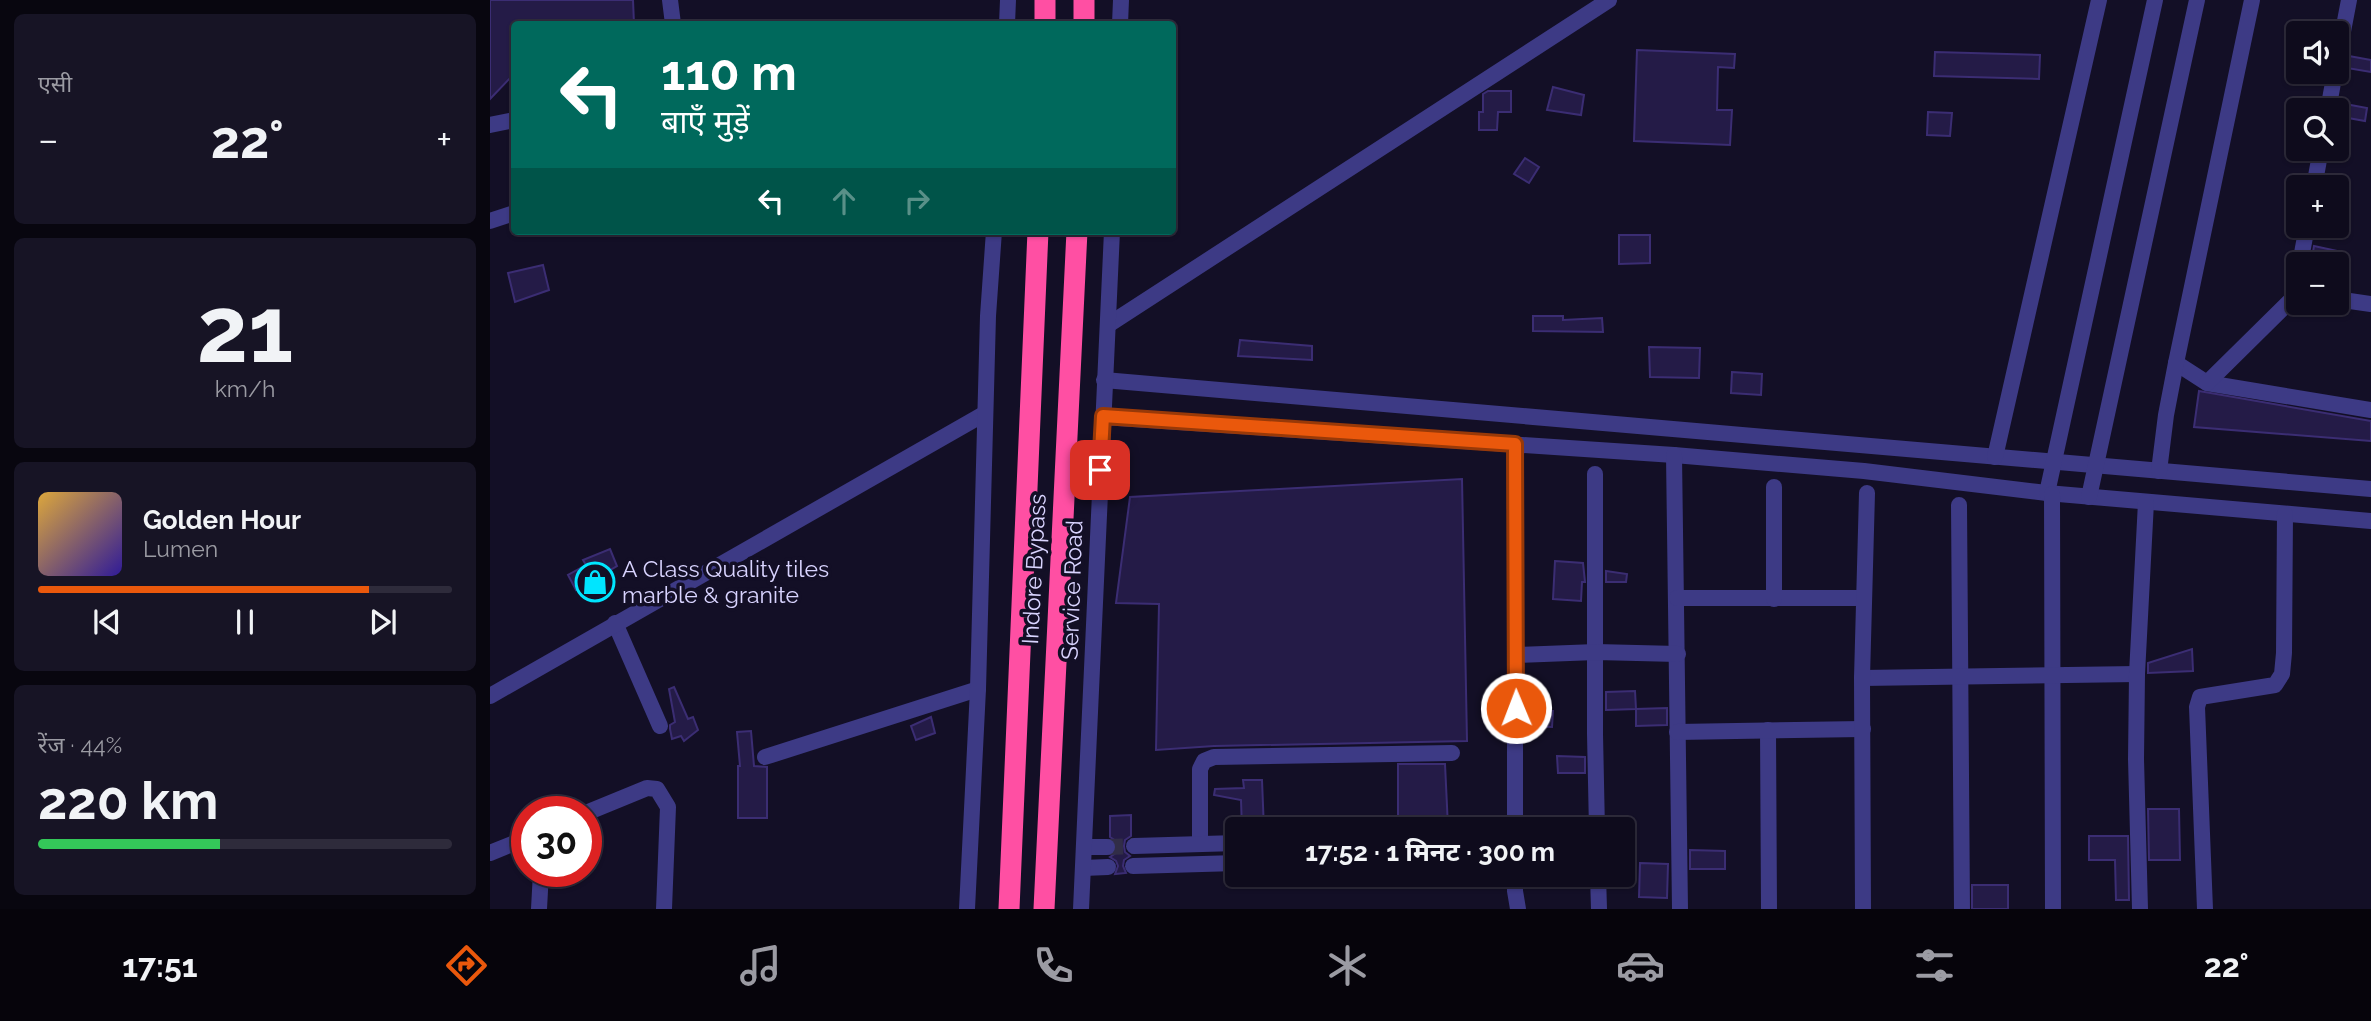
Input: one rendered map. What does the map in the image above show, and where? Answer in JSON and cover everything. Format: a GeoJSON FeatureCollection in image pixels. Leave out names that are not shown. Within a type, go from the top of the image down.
{"type":"FeatureCollection","features":[{"type":"Feature","properties":{"kind":"highway"},"geometry":{"type":"LineString","coordinates":[[1045,0],[1045,21]]}},
{"type":"Feature","properties":{"kind":"highway"},"geometry":{"type":"LineString","coordinates":[[1084,0],[1084,21]]}},
{"type":"Feature","properties":{"kind":"highway","name":"Indore Bypass"},"geometry":{"type":"LineString","coordinates":[[1009,909],[1038,235]]}},
{"type":"Feature","properties":{"kind":"highway","name":"Indore Bypass"},"geometry":{"type":"LineString","coordinates":[[1044,909],[1077,235]]}},
{"type":"Feature","properties":{"kind":"street"},"geometry":{"type":"LineString","coordinates":[[670,0],[673,21]]}},
{"type":"Feature","properties":{"kind":"street"},"geometry":{"type":"LineString","coordinates":[[1007,21],[1008,0]]}},
{"type":"Feature","properties":{"kind":"street"},"geometry":{"type":"LineString","coordinates":[[1120,21],[1121,0]]}},
{"type":"Feature","properties":{"kind":"street"},"geometry":{"type":"LineString","coordinates":[[1108,325],[1609,0]]}},
{"type":"Feature","properties":{"kind":"street"},"geometry":{"type":"LineString","coordinates":[[1995,457],[2099,0]]}},
{"type":"Feature","properties":{"kind":"street"},"geometry":{"type":"LineString","coordinates":[[2053,909],[2049,494],[2052,462],[2155,0]]}},
{"type":"Feature","properties":{"kind":"street"},"geometry":{"type":"LineString","coordinates":[[2089,497],[2197,0]]}},
{"type":"Feature","properties":{"kind":"street"},"geometry":{"type":"LineString","coordinates":[[2159,471],[2176,363],[2252,0]]}},
{"type":"Feature","properties":{"kind":"street"},"geometry":{"type":"LineString","coordinates":[[2345,21],[2349,0]]}},
{"type":"Feature","properties":{"kind":"street"},"geometry":{"type":"LineString","coordinates":[[490,125],[511,121]]}},
{"type":"Feature","properties":{"kind":"street"},"geometry":{"type":"LineString","coordinates":[[490,220],[511,214]]}},
{"type":"Feature","properties":{"kind":"street"},"geometry":{"type":"LineString","coordinates":[[967,909],[978,689],[984,414],[993,235]]}},
{"type":"Feature","properties":{"kind":"street","name":"Service Road"},"geometry":{"type":"LineString","coordinates":[[1081,909],[1112,235]]}},
{"type":"Feature","properties":{"kind":"street"},"geometry":{"type":"LineString","coordinates":[[2349,300],[2371,303]]}},
{"type":"Feature","properties":{"kind":"street"},"geometry":{"type":"LineString","coordinates":[[2207,383],[2286,302]]}},
{"type":"Feature","properties":{"kind":"street"},"geometry":{"type":"LineString","coordinates":[[2176,363],[2207,383],[2371,410]]}},
{"type":"Feature","properties":{"kind":"street"},"geometry":{"type":"LineString","coordinates":[[1104,380],[2371,489]]}},
{"type":"Feature","properties":{"kind":"street"},"geometry":{"type":"LineString","coordinates":[[490,696],[984,414]]}},
{"type":"Feature","properties":{"kind":"street"},"geometry":{"type":"LineString","coordinates":[[1103,416],[1674,455],[1864,471],[2049,494],[2371,521]]}},
{"type":"Feature","properties":{"kind":"street"},"geometry":{"type":"LineString","coordinates":[[1515,444],[1515,817]]}},
{"type":"Feature","properties":{"kind":"street"},"geometry":{"type":"LineString","coordinates":[[1674,455],[1680,909]]}},
{"type":"Feature","properties":{"kind":"street"},"geometry":{"type":"LineString","coordinates":[[1595,474],[1597,817]]}},
{"type":"Feature","properties":{"kind":"street"},"geometry":{"type":"LineString","coordinates":[[1774,487],[1774,599]]}},
{"type":"Feature","properties":{"kind":"street"},"geometry":{"type":"LineString","coordinates":[[1863,909],[1862,678],[1867,493]]}},
{"type":"Feature","properties":{"kind":"street"},"geometry":{"type":"LineString","coordinates":[[2140,909],[2137,674],[2146,502]]}},
{"type":"Feature","properties":{"kind":"street"},"geometry":{"type":"LineString","coordinates":[[1959,505],[1962,909]]}},
{"type":"Feature","properties":{"kind":"street"},"geometry":{"type":"LineString","coordinates":[[2205,909],[2197,707],[2200,697],[2276,685],[2282,674],[2285,514]]}},
{"type":"Feature","properties":{"kind":"street"},"geometry":{"type":"LineString","coordinates":[[1677,598],[1864,598]]}},
{"type":"Feature","properties":{"kind":"street"},"geometry":{"type":"LineString","coordinates":[[615,623],[660,726]]}},
{"type":"Feature","properties":{"kind":"street"},"geometry":{"type":"LineString","coordinates":[[1515,655],[1678,653]]}},
{"type":"Feature","properties":{"kind":"street"},"geometry":{"type":"LineString","coordinates":[[1862,678],[2137,674]]}},
{"type":"Feature","properties":{"kind":"street"},"geometry":{"type":"LineString","coordinates":[[765,757],[978,689]]}},
{"type":"Feature","properties":{"kind":"street"},"geometry":{"type":"LineString","coordinates":[[1677,732],[1863,729]]}},
{"type":"Feature","properties":{"kind":"street"},"geometry":{"type":"LineString","coordinates":[[1768,730],[1769,909]]}},
{"type":"Feature","properties":{"kind":"street"},"geometry":{"type":"LineString","coordinates":[[1200,844],[1200,769],[1204,761],[1214,757],[1452,753]]}},
{"type":"Feature","properties":{"kind":"street"},"geometry":{"type":"LineString","coordinates":[[602,807],[648,788],[657,789],[668,807],[663,909]]}},
{"type":"Feature","properties":{"kind":"street"},"geometry":{"type":"LineString","coordinates":[[1134,846],[1225,843]]}},
{"type":"Feature","properties":{"kind":"street"},"geometry":{"type":"LineString","coordinates":[[490,853],[511,844]]}},
{"type":"Feature","properties":{"kind":"street"},"geometry":{"type":"LineString","coordinates":[[1084,847],[1107,847]]}},
{"type":"Feature","properties":{"kind":"street"},"geometry":{"type":"LineString","coordinates":[[1133,866],[1225,863]]}},
{"type":"Feature","properties":{"kind":"street"},"geometry":{"type":"LineString","coordinates":[[1083,867],[1108,867]]}},
{"type":"Feature","properties":{"kind":"street"},"geometry":{"type":"LineString","coordinates":[[539,909],[540,887]]}},
{"type":"Feature","properties":{"kind":"street"},"geometry":{"type":"LineString","coordinates":[[1515,887],[1518,909]]}},
{"type":"Feature","properties":{"kind":"street"},"geometry":{"type":"LineString","coordinates":[[1598,887],[1599,909]]}},
{"type":"Feature","properties":{"kind":"building"},"geometry":{"type":"Polygon","coordinates":[[[490,0],[633,0],[634,21],[511,21],[511,77],[490,99],[490,0]]]}},
{"type":"Feature","properties":{"kind":"building"},"geometry":{"type":"Polygon","coordinates":[[[1637,50],[1735,54],[1734,68],[1718,67],[1717,110],[1732,110],[1730,145],[1634,141],[1637,50]]]}},
{"type":"Feature","properties":{"kind":"building"},"geometry":{"type":"Polygon","coordinates":[[[1935,52],[2040,55],[2039,79],[1934,76],[1935,52]]]}},
{"type":"Feature","properties":{"kind":"building"},"geometry":{"type":"Polygon","coordinates":[[[2349,56],[2371,60],[2371,72],[2349,68],[2349,56]]]}},
{"type":"Feature","properties":{"kind":"building"},"geometry":{"type":"Polygon","coordinates":[[[1553,87],[1584,95],[1581,115],[1547,110],[1553,87]]]}},
{"type":"Feature","properties":{"kind":"building"},"geometry":{"type":"Polygon","coordinates":[[[1488,91],[1511,91],[1511,112],[1498,112],[1497,130],[1479,130],[1483,94],[1488,91]]]}},
{"type":"Feature","properties":{"kind":"building"},"geometry":{"type":"Polygon","coordinates":[[[2349,105],[2367,108],[2365,121],[2349,118],[2349,105]]]}},
{"type":"Feature","properties":{"kind":"building"},"geometry":{"type":"Polygon","coordinates":[[[1928,112],[1952,113],[1950,136],[1927,135],[1928,112]]]}},
{"type":"Feature","properties":{"kind":"building"},"geometry":{"type":"Polygon","coordinates":[[[1525,158],[1539,167],[1529,183],[1514,174],[1525,158]]]}},
{"type":"Feature","properties":{"kind":"building"},"geometry":{"type":"Polygon","coordinates":[[[1619,235],[1650,235],[1650,263],[1619,264],[1619,235]]]}},
{"type":"Feature","properties":{"kind":"building"},"geometry":{"type":"Polygon","coordinates":[[[2314,246],[2342,252],[2313,252],[2314,246]]]}},
{"type":"Feature","properties":{"kind":"building"},"geometry":{"type":"Polygon","coordinates":[[[543,265],[549,290],[515,302],[508,273],[543,265]]]}},
{"type":"Feature","properties":{"kind":"building"},"geometry":{"type":"Polygon","coordinates":[[[1533,316],[1563,316],[1563,320],[1602,318],[1603,332],[1533,331],[1533,316]]]}},
{"type":"Feature","properties":{"kind":"building"},"geometry":{"type":"Polygon","coordinates":[[[1240,340],[1312,346],[1312,360],[1238,356],[1240,340]]]}},
{"type":"Feature","properties":{"kind":"building"},"geometry":{"type":"Polygon","coordinates":[[[1649,347],[1700,348],[1699,378],[1650,377],[1649,347]]]}},
{"type":"Feature","properties":{"kind":"building"},"geometry":{"type":"Polygon","coordinates":[[[1732,372],[1762,374],[1761,395],[1731,393],[1732,372]]]}},
{"type":"Feature","properties":{"kind":"building"},"geometry":{"type":"Polygon","coordinates":[[[2199,391],[2371,421],[2371,441],[2194,427],[2199,391]]]}},
{"type":"Feature","properties":{"kind":"building"},"geometry":{"type":"Polygon","coordinates":[[[1462,479],[1467,741],[1214,746],[1156,750],[1159,604],[1116,603],[1130,497],[1462,479]]]}},
{"type":"Feature","properties":{"kind":"building"},"geometry":{"type":"Polygon","coordinates":[[[610,549],[617,566],[576,590],[568,575],[586,565],[583,560],[610,549]]]}},
{"type":"Feature","properties":{"kind":"building"},"geometry":{"type":"Polygon","coordinates":[[[1555,561],[1583,563],[1585,582],[1582,582],[1581,601],[1553,599],[1555,561]]]}},
{"type":"Feature","properties":{"kind":"building"},"geometry":{"type":"Polygon","coordinates":[[[1606,571],[1627,574],[1626,582],[1606,582],[1606,571]]]}},
{"type":"Feature","properties":{"kind":"building"},"geometry":{"type":"Polygon","coordinates":[[[2192,649],[2193,671],[2148,673],[2148,663],[2192,649]]]}},
{"type":"Feature","properties":{"kind":"building"},"geometry":{"type":"Polygon","coordinates":[[[674,687],[688,719],[693,717],[698,730],[684,741],[681,736],[672,739],[670,729],[670,725],[675,722],[669,689],[674,687]]]}},
{"type":"Feature","properties":{"kind":"building"},"geometry":{"type":"Polygon","coordinates":[[[1635,691],[1636,709],[1606,710],[1606,692],[1635,691]]]}},
{"type":"Feature","properties":{"kind":"building"},"geometry":{"type":"Polygon","coordinates":[[[1667,708],[1667,725],[1636,726],[1636,709],[1667,708]]]}},
{"type":"Feature","properties":{"kind":"building"},"geometry":{"type":"Polygon","coordinates":[[[1525,710],[1553,711],[1552,727],[1525,726],[1525,710]]]}},
{"type":"Feature","properties":{"kind":"building"},"geometry":{"type":"Polygon","coordinates":[[[931,717],[935,733],[916,740],[911,726],[931,717]]]}},
{"type":"Feature","properties":{"kind":"building"},"geometry":{"type":"Polygon","coordinates":[[[751,731],[754,766],[767,767],[767,818],[738,818],[740,766],[737,732],[751,731]]]}},
{"type":"Feature","properties":{"kind":"building"},"geometry":{"type":"Polygon","coordinates":[[[1557,756],[1585,757],[1585,773],[1558,773],[1557,756]]]}},
{"type":"Feature","properties":{"kind":"building"},"geometry":{"type":"Polygon","coordinates":[[[1398,764],[1445,764],[1448,817],[1398,817],[1398,764]]]}},
{"type":"Feature","properties":{"kind":"building"},"geometry":{"type":"Polygon","coordinates":[[[1243,780],[1262,780],[1263,817],[1242,817],[1241,800],[1214,795],[1215,789],[1244,788],[1243,780]]]}},
{"type":"Feature","properties":{"kind":"building"},"geometry":{"type":"Polygon","coordinates":[[[2148,809],[2179,809],[2180,860],[2149,860],[2148,809]]]}},
{"type":"Feature","properties":{"kind":"building"},"geometry":{"type":"Polygon","coordinates":[[[1131,815],[1131,836],[1125,840],[1124,846],[1125,852],[1130,856],[1124,860],[1126,873],[1115,874],[1118,866],[1110,857],[1116,853],[1117,846],[1116,841],[1110,837],[1110,816],[1131,815]]]}},
{"type":"Feature","properties":{"kind":"building"},"geometry":{"type":"Polygon","coordinates":[[[2089,836],[2128,836],[2129,900],[2116,900],[2115,860],[2089,860],[2089,836]]]}},
{"type":"Feature","properties":{"kind":"building"},"geometry":{"type":"Polygon","coordinates":[[[1690,850],[1725,851],[1725,869],[1690,869],[1690,850]]]}},
{"type":"Feature","properties":{"kind":"building"},"geometry":{"type":"Polygon","coordinates":[[[1640,863],[1668,864],[1667,898],[1639,897],[1640,863]]]}},
{"type":"Feature","properties":{"kind":"building"},"geometry":{"type":"Polygon","coordinates":[[[1972,885],[2008,885],[2008,909],[1972,909],[1972,885]]]}},
{"type":"Feature","properties":{"kind":"tunnel"},"geometry":{"type":"LineString","coordinates":[[1107,847],[1134,846]]}},
{"type":"Feature","properties":{"kind":"place","name":"A Class Quality tiles marble & granite"},"geometry":{"type":"Point","coordinates":[595,582]}},
{"type":"Feature","properties":{"kind":"route"},"geometry":{"type":"LineString","coordinates":[[1100,470],[1103,416],[1515,444],[1516,708]]}}]}
